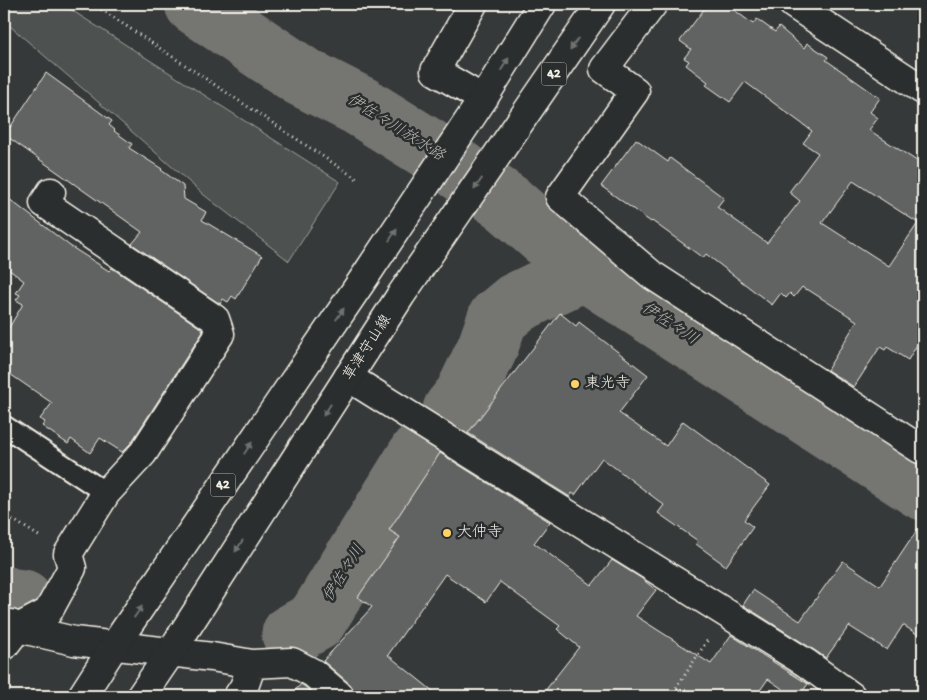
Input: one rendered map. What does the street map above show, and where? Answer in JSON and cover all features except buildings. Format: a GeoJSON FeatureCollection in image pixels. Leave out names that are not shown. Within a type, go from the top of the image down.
{"type":"FeatureCollection","features":[{"type":"Feature","properties":{"kind":"street"},"geometry":{"type":"LineString","coordinates":[[473,4],[435,70],[476,109]]}},
{"type":"Feature","properties":{"kind":"street","name":"42"},"geometry":{"type":"LineString","coordinates":[[82,696],[366,275],[476,109],[542,4]]}},
{"type":"Feature","properties":{"kind":"street","name":"草津守山線"},"geometry":{"type":"LineString","coordinates":[[141,696],[402,295],[601,4]]}},
{"type":"Feature","properties":{"kind":"street"},"geometry":{"type":"LineString","coordinates":[[653,4],[604,69],[635,92],[560,197],[652,275],[922,448]]}},
{"type":"Feature","properties":{"kind":"street"},"geometry":{"type":"LineString","coordinates":[[793,4],[923,90]]}},
{"type":"Feature","properties":{"kind":"street"},"geometry":{"type":"LineString","coordinates":[[8,631],[48,612],[72,568],[68,554],[106,493],[143,454],[220,334],[215,319],[44,203],[50,192]]}},
{"type":"Feature","properties":{"kind":"street"},"geometry":{"type":"LineString","coordinates":[[348,378],[806,663],[851,696]]}},
{"type":"Feature","properties":{"kind":"street"},"geometry":{"type":"LineString","coordinates":[[8,631],[74,641],[212,657],[252,664],[292,662],[313,673],[340,696]]}},
{"type":"Feature","properties":{"kind":"street"},"geometry":{"type":"LineString","coordinates":[[238,696],[244,687],[252,664]]}},
{"type":"Feature","properties":{"kind":"lane"},"geometry":{"type":"LineString","coordinates":[[4,426],[106,493]]}},
{"type":"Feature","properties":{"kind":"path"},"geometry":{"type":"LineString","coordinates":[[93,4],[357,180]]}},
{"type":"Feature","properties":{"kind":"path"},"geometry":{"type":"LineString","coordinates":[[4,514],[68,554]]}},
{"type":"Feature","properties":{"kind":"path"},"geometry":{"type":"LineString","coordinates":[[671,696],[726,613]]}},
{"type":"Feature","properties":{"kind":"shaded area"},"geometry":{"type":"Polygon","coordinates":[[[4,4],[62,4],[340,182],[289,261],[204,195],[4,21],[4,4]]]}},
{"type":"Feature","properties":{"kind":"waterway","name":"伊佐々川放水路"},"geometry":{"type":"LineString","coordinates":[[195,4],[301,76],[360,106],[429,149],[507,203],[584,270],[923,490]]}},
{"type":"Feature","properties":{"kind":"waterway","name":"伊佐々川"},"geometry":{"type":"LineString","coordinates":[[453,410],[465,395],[487,349],[498,318],[516,303],[584,270]]}},
{"type":"Feature","properties":{"kind":"waterway","name":"伊佐々川"},"geometry":{"type":"LineString","coordinates":[[292,634],[316,621],[420,452]]}},
{"type":"Feature","properties":{"kind":"waterway","name":"伊佐々川"},"geometry":{"type":"LineString","coordinates":[[4,596],[23,600]]}},
{"type":"Feature","properties":{"kind":"place","name":"東光寺"},"geometry":{"type":"Point","coordinates":[575,384]}},
{"type":"Feature","properties":{"kind":"place","name":"大仲寺"},"geometry":{"type":"Point","coordinates":[447,533]}}]}
